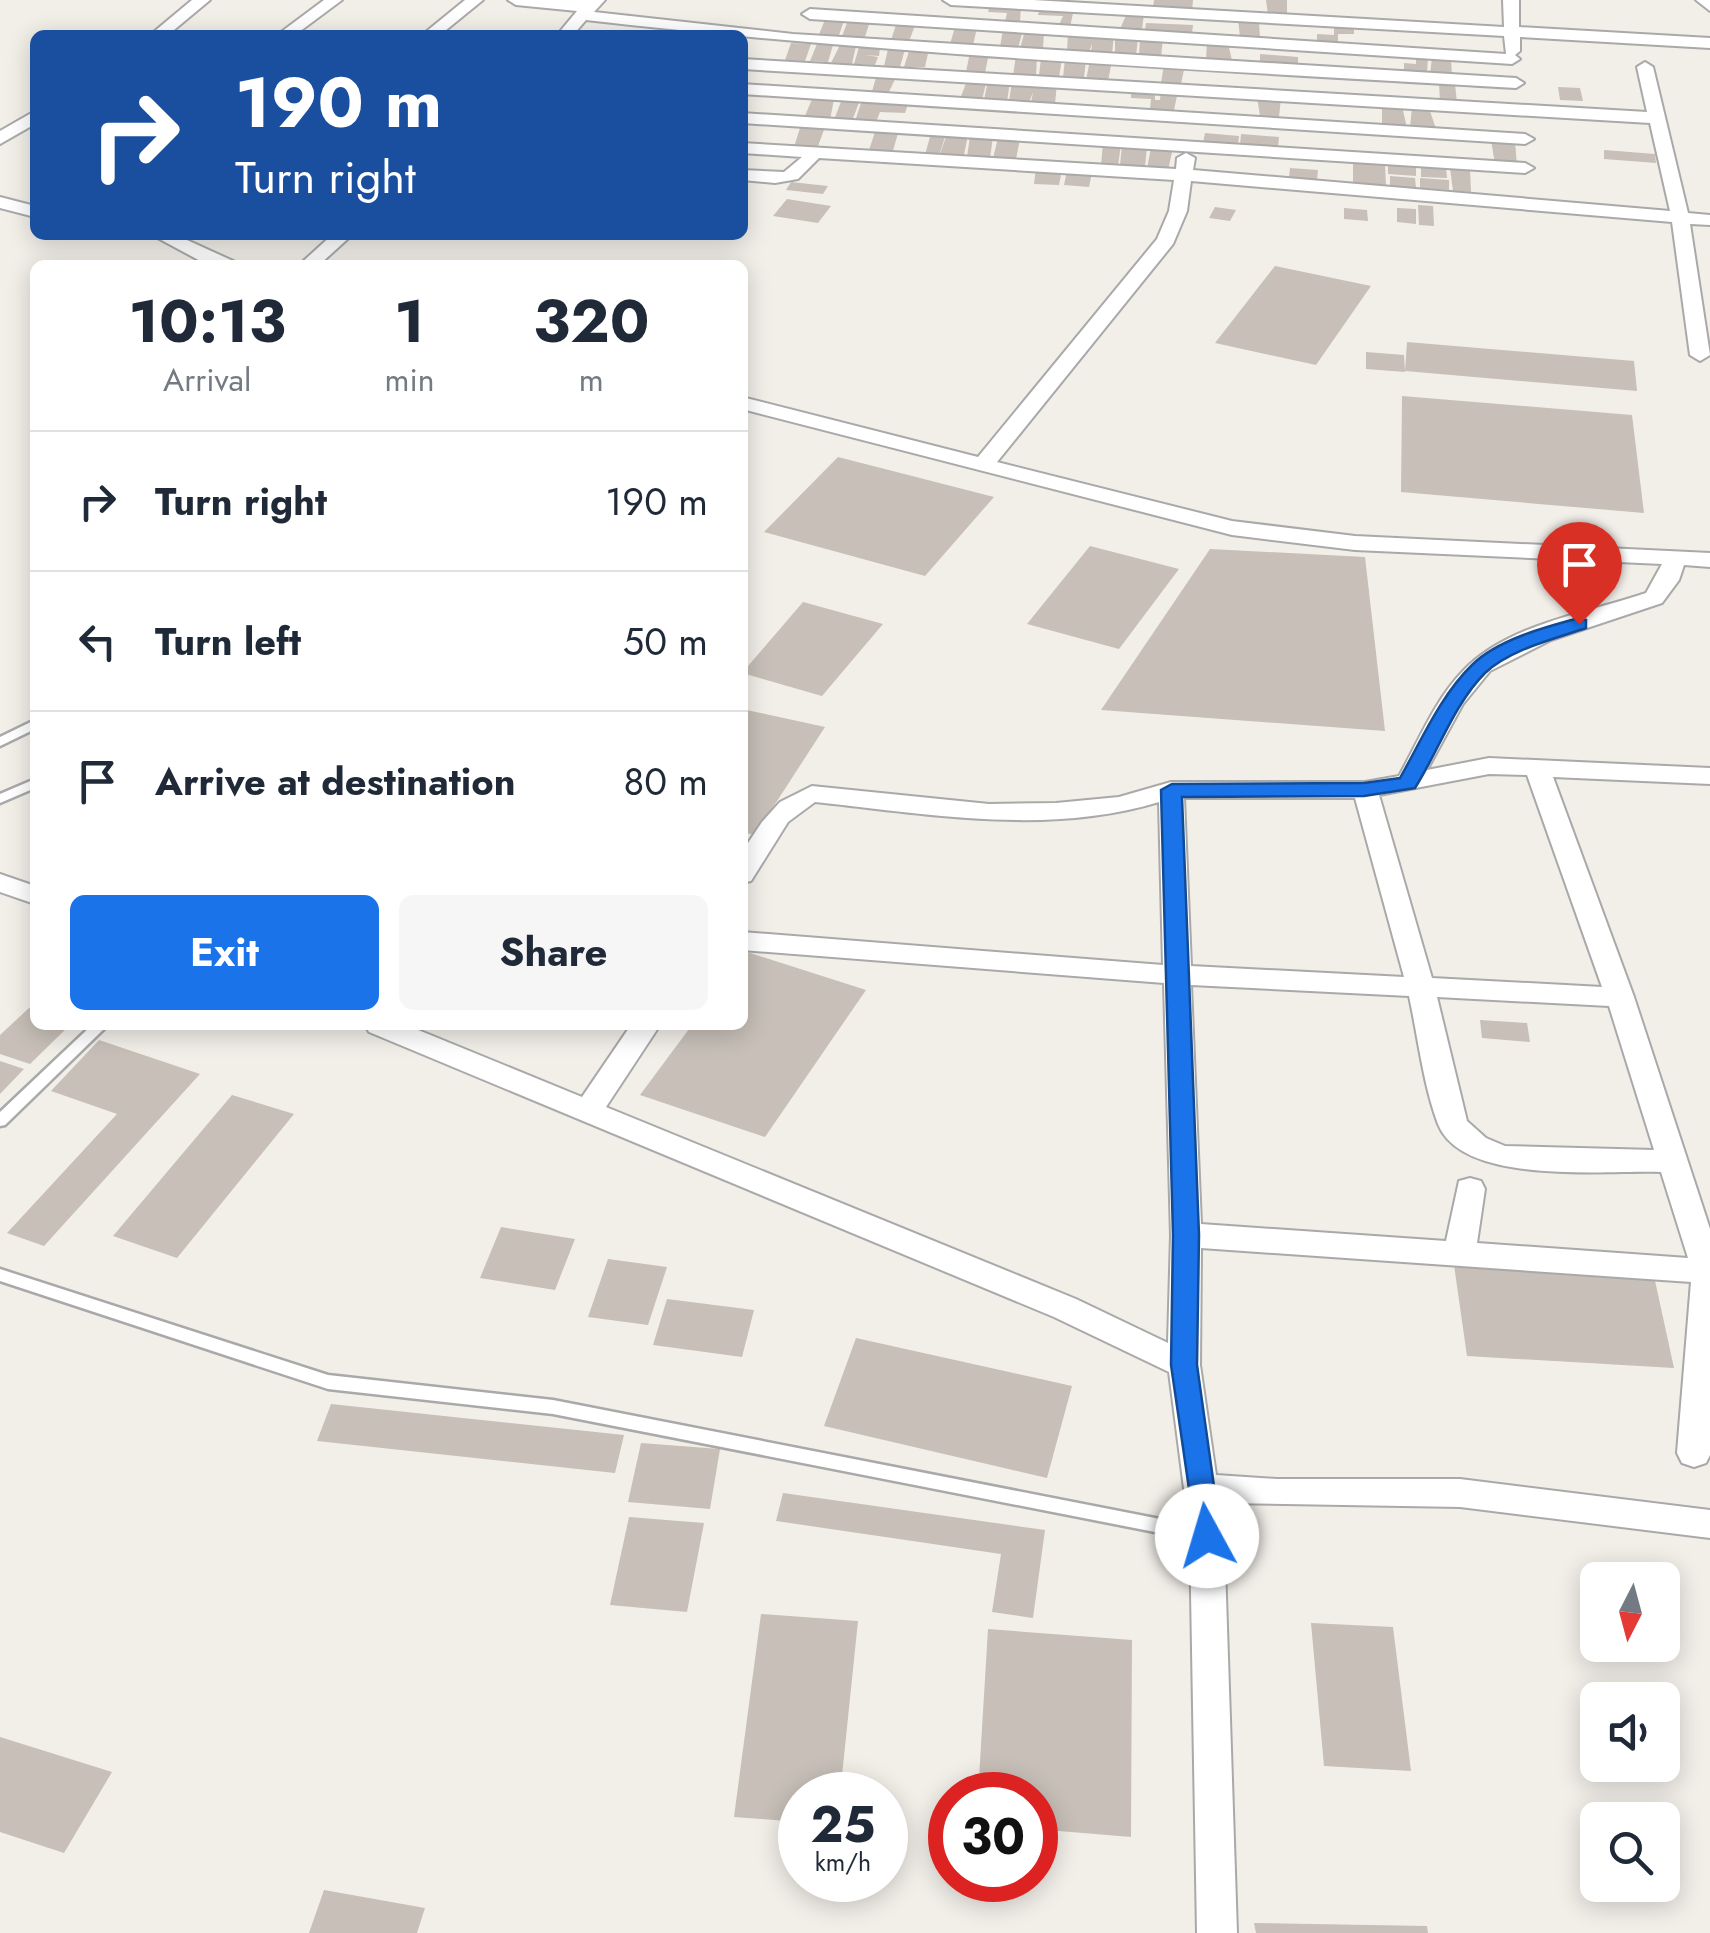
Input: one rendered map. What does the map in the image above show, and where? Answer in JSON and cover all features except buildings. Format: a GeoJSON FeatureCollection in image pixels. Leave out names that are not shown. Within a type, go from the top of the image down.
{"type":"FeatureCollection","features":[{"type":"Feature","properties":{"kind":"street"},"geometry":{"type":"LineString","coordinates":[[164,30],[202,0]]}},
{"type":"Feature","properties":{"kind":"street"},"geometry":{"type":"LineString","coordinates":[[292,30],[334,0]]}},
{"type":"Feature","properties":{"kind":"street"},"geometry":{"type":"LineString","coordinates":[[436,30],[475,0]]}},
{"type":"Feature","properties":{"kind":"street"},"geometry":{"type":"LineString","coordinates":[[516,0],[739,30]]}},
{"type":"Feature","properties":{"kind":"street"},"geometry":{"type":"LineString","coordinates":[[951,0],[1203,6],[1512,32],[1710,43]]}},
{"type":"Feature","properties":{"kind":"street"},"geometry":{"type":"LineString","coordinates":[[1511,0],[1512,58],[1525,139],[1529,206]]}},
{"type":"Feature","properties":{"kind":"street"},"geometry":{"type":"LineString","coordinates":[[1704,0],[1710,6]]}},
{"type":"Feature","properties":{"kind":"street"},"geometry":{"type":"LineString","coordinates":[[899,156],[935,49],[964,1]]}},
{"type":"Feature","properties":{"kind":"street"},"geometry":{"type":"LineString","coordinates":[[981,467],[1166,240],[1178,211],[1184,175],[1203,6]]}},
{"type":"Feature","properties":{"kind":"street"},"geometry":{"type":"LineString","coordinates":[[569,30],[589,8]]}},
{"type":"Feature","properties":{"kind":"street"},"geometry":{"type":"LineString","coordinates":[[810,14],[1512,58]]}},
{"type":"Feature","properties":{"kind":"street"},"geometry":{"type":"LineString","coordinates":[[748,31],[935,49],[1516,83]]}},
{"type":"Feature","properties":{"kind":"street"},"geometry":{"type":"LineString","coordinates":[[748,64],[1656,118]]}},
{"type":"Feature","properties":{"kind":"street"},"geometry":{"type":"LineString","coordinates":[[1645,67],[1700,295],[1700,355]]}},
{"type":"Feature","properties":{"kind":"street"},"geometry":{"type":"LineString","coordinates":[[748,88],[1525,139]]}},
{"type":"Feature","properties":{"kind":"street"},"geometry":{"type":"LineString","coordinates":[[748,118],[1525,168]]}},
{"type":"Feature","properties":{"kind":"street"},"geometry":{"type":"LineString","coordinates":[[0,140],[30,119]]}},
{"type":"Feature","properties":{"kind":"street"},"geometry":{"type":"LineString","coordinates":[[748,148],[1184,175],[1710,220]]}},
{"type":"Feature","properties":{"kind":"street"},"geometry":{"type":"LineString","coordinates":[[748,175],[799,174],[813,153]]}},
{"type":"Feature","properties":{"kind":"street"},"geometry":{"type":"LineString","coordinates":[[0,202],[30,211]]}},
{"type":"Feature","properties":{"kind":"street"},"geometry":{"type":"LineString","coordinates":[[175,240],[221,260]]}},
{"type":"Feature","properties":{"kind":"street"},"geometry":{"type":"LineString","coordinates":[[314,260],[336,240]]}},
{"type":"Feature","properties":{"kind":"street"},"geometry":{"type":"LineString","coordinates":[[748,406],[1232,528],[1355,543],[1710,560]]}},
{"type":"Feature","properties":{"kind":"street"},"geometry":{"type":"LineString","coordinates":[[1408,784],[1452,704],[1479,668],[1518,646],[1654,598],[1663,590],[1675,558]]}},
{"type":"Feature","properties":{"kind":"street"},"geometry":{"type":"LineString","coordinates":[[748,865],[780,814],[794,800],[812,794],[989,812],[1056,811],[1120,805],[1172,790],[1364,790],[1489,766],[1710,776]]}},
{"type":"Feature","properties":{"kind":"street"},"geometry":{"type":"LineString","coordinates":[[1537,767],[1620,997],[1709,1271],[1694,1454]]}},
{"type":"Feature","properties":{"kind":"street"},"geometry":{"type":"LineString","coordinates":[[1172,790],[1186,1235],[1184,1365],[1207,1536],[1217,1933]]}},
{"type":"Feature","properties":{"kind":"street"},"geometry":{"type":"LineString","coordinates":[[1364,790],[1421,987],[1453,1124],[1467,1142],[1484,1152],[1505,1157],[1673,1162]]}},
{"type":"Feature","properties":{"kind":"street"},"geometry":{"type":"LineString","coordinates":[[0,884],[30,893]]}},
{"type":"Feature","properties":{"kind":"street"},"geometry":{"type":"LineString","coordinates":[[748,942],[1177,975],[1620,997]]}},
{"type":"Feature","properties":{"kind":"street"},"geometry":{"type":"LineString","coordinates":[[391,1030],[1066,1308],[1184,1365]]}},
{"type":"Feature","properties":{"kind":"street"},"geometry":{"type":"LineString","coordinates":[[590,1110],[643,1030]]}},
{"type":"Feature","properties":{"kind":"street"},"geometry":{"type":"LineString","coordinates":[[1460,1253],[1470,1189]]}},
{"type":"Feature","properties":{"kind":"street"},"geometry":{"type":"LineString","coordinates":[[1186,1235],[1709,1271]]}},
{"type":"Feature","properties":{"kind":"street"},"geometry":{"type":"LineString","coordinates":[[1202,1488],[1276,1494],[1460,1493],[1710,1524]]}},
{"type":"Feature","properties":{"kind":"lane"},"geometry":{"type":"LineString","coordinates":[[0,742],[30,727]]}},
{"type":"Feature","properties":{"kind":"lane"},"geometry":{"type":"LineString","coordinates":[[0,799],[30,785]]}},
{"type":"Feature","properties":{"kind":"lane"},"geometry":{"type":"LineString","coordinates":[[0,1121],[96,1030]]}},
{"type":"Feature","properties":{"kind":"lane"},"geometry":{"type":"LineString","coordinates":[[0,1275],[328,1382],[553,1407],[1207,1536]]}},
{"type":"Feature","properties":{"kind":"route"},"geometry":{"type":"LineString","coordinates":[[1207,1536],[1184,1365],[1186,1235],[1172,790],[1364,790],[1408,784],[1452,704],[1479,668],[1518,646],[1579,624]]}}]}
